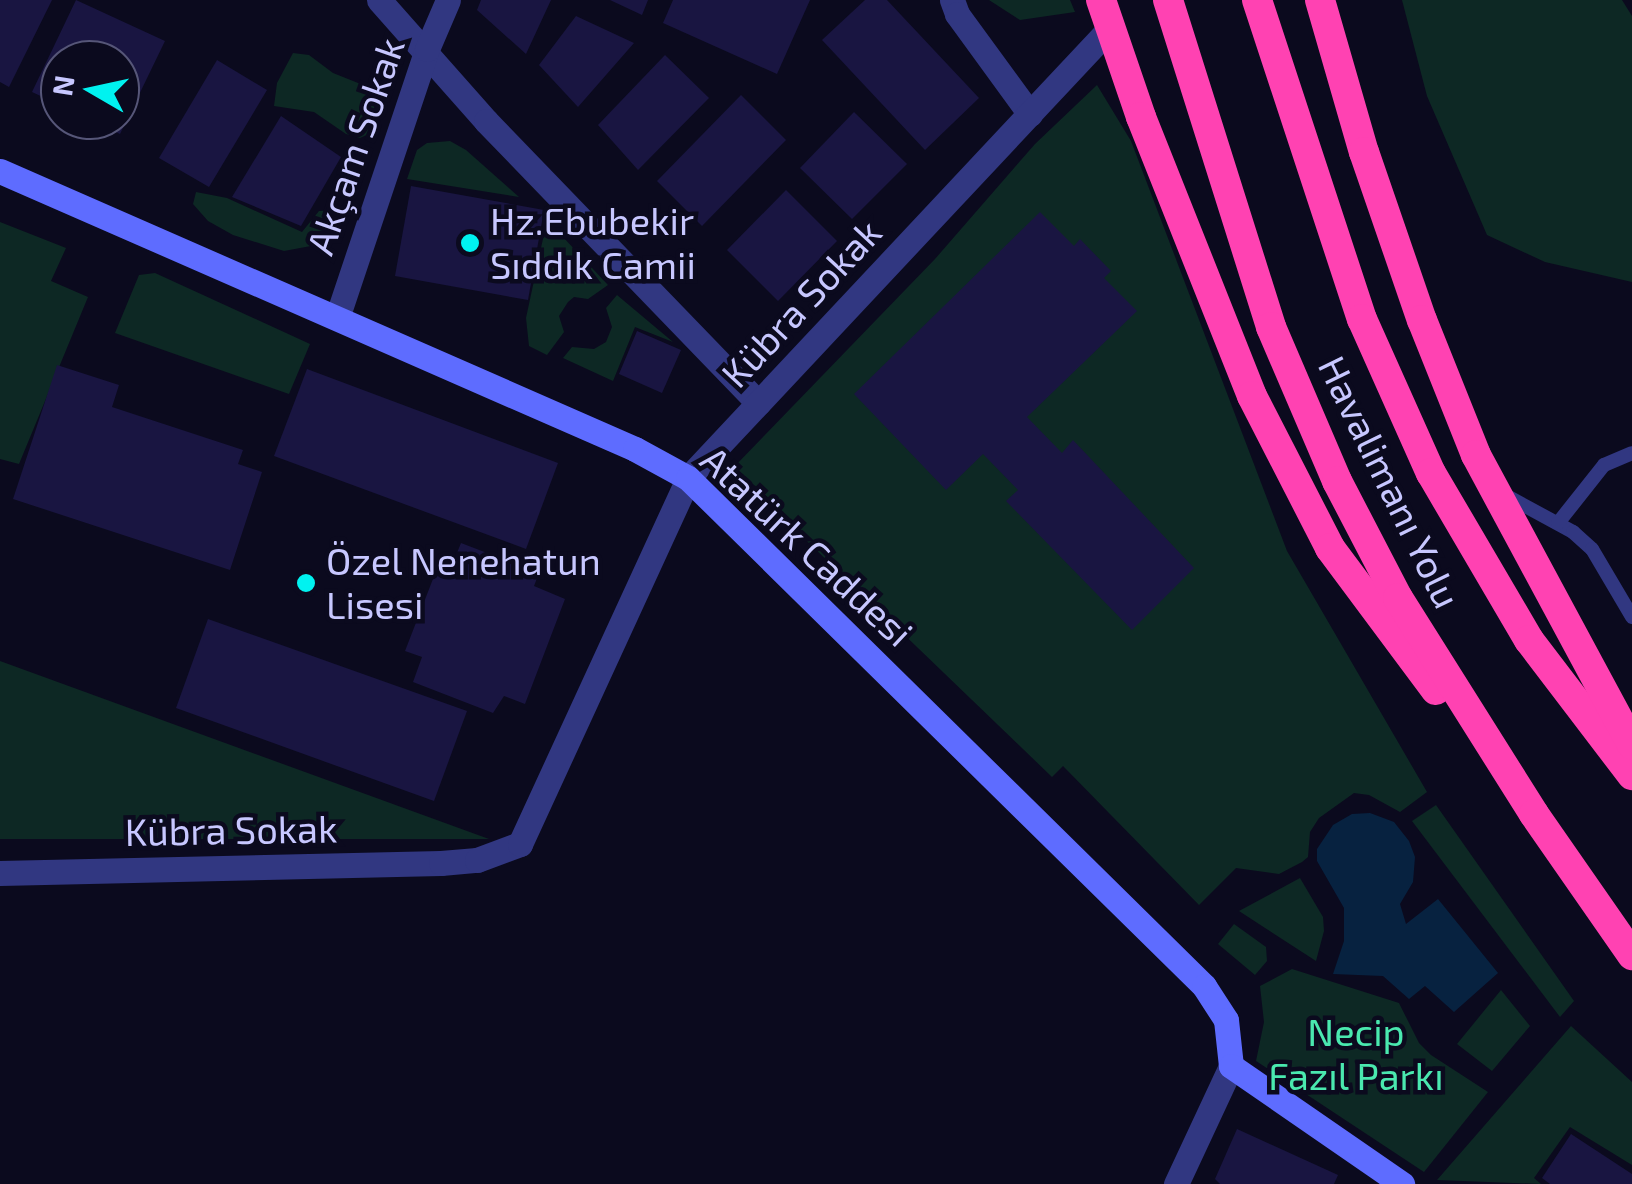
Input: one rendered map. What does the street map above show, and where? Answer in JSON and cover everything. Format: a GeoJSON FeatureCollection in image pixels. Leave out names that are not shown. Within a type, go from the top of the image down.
{"type":"FeatureCollection","features":[{"type":"Feature","properties":{"kind":"highway","name":"Havalimanı Yolu"},"geometry":{"type":"LineString","coordinates":[[1168,0],[1265,310],[1336,481],[1398,598],[1534,814],[1632,956]]}},
{"type":"Feature","properties":{"kind":"highway","name":"Havalimanı Yolu"},"geometry":{"type":"LineString","coordinates":[[1257,0],[1362,318],[1431,473],[1528,640],[1632,776]]}},
{"type":"Feature","properties":{"kind":"highway"},"geometry":{"type":"LineString","coordinates":[[1320,0],[1364,152],[1422,320],[1494,489],[1632,746]]}},
{"type":"Feature","properties":{"kind":"highway"},"geometry":{"type":"LineString","coordinates":[[1106,14],[1252,396],[1330,548],[1383,623],[1534,814]]}},
{"type":"Feature","properties":{"kind":"street"},"geometry":{"type":"LineString","coordinates":[[379,0],[426,49],[486,122],[758,403]]}},
{"type":"Feature","properties":{"kind":"street","name":"Akçam Sokak"},"geometry":{"type":"LineString","coordinates":[[336,318],[426,49],[448,0]]}},
{"type":"Feature","properties":{"kind":"street"},"geometry":{"type":"LineString","coordinates":[[950,5],[1030,114]]}},
{"type":"Feature","properties":{"kind":"street","name":"Kübra Sokak"},"geometry":{"type":"LineString","coordinates":[[0,873],[441,863],[477,860],[520,844],[688,478],[1030,114],[1106,14]]}},
{"type":"Feature","properties":{"kind":"street","name":"Atatürk Caddesi"},"geometry":{"type":"LineString","coordinates":[[0,171],[635,449],[688,478],[1204,986],[1226,1020],[1231,1066]]}},
{"type":"Feature","properties":{"kind":"street"},"geometry":{"type":"LineString","coordinates":[[1176,1184],[1231,1066],[1402,1184]]}},
{"type":"Feature","properties":{"kind":"lane"},"geometry":{"type":"LineString","coordinates":[[1558,523],[1604,464],[1632,452]]}},
{"type":"Feature","properties":{"kind":"lane"},"geometry":{"type":"LineString","coordinates":[[1494,489],[1558,523],[1592,549],[1632,618]]}},
{"type":"Feature","properties":{"kind":"green space"},"geometry":{"type":"Polygon","coordinates":[[[989,0],[1070,0],[1075,12],[1020,20],[989,0]]]}},
{"type":"Feature","properties":{"kind":"green space"},"geometry":{"type":"Polygon","coordinates":[[[1402,0],[1622,0],[1632,16],[1632,282],[1545,262],[1487,235],[1427,96],[1402,0]]]}},
{"type":"Feature","properties":{"kind":"green space"},"geometry":{"type":"Polygon","coordinates":[[[293,53],[309,55],[333,73],[363,85],[375,100],[371,133],[360,138],[346,134],[314,112],[274,106],[277,83],[293,53]]]}},
{"type":"Feature","properties":{"kind":"green space"},"geometry":{"type":"Polygon","coordinates":[[[1097,85],[1131,141],[1287,551],[1427,792],[1400,812],[1369,795],[1354,793],[1319,818],[1310,832],[1308,857],[1302,862],[1279,874],[1236,868],[1199,905],[1063,766],[1052,777],[732,469],[935,259],[1035,144],[1097,85]]]}},
{"type":"Feature","properties":{"kind":"green space"},"geometry":{"type":"Polygon","coordinates":[[[450,141],[466,150],[519,197],[407,179],[417,150],[427,143],[450,141]]]}},
{"type":"Feature","properties":{"kind":"green space"},"geometry":{"type":"Polygon","coordinates":[[[196,192],[227,198],[302,232],[319,211],[334,210],[342,218],[327,243],[284,251],[233,235],[208,221],[193,204],[196,192]]]}},
{"type":"Feature","properties":{"kind":"green space"},"geometry":{"type":"Polygon","coordinates":[[[547,220],[608,285],[588,299],[574,297],[568,302],[559,316],[564,332],[547,355],[529,346],[526,318],[547,220]]]}},
{"type":"Feature","properties":{"kind":"green space"},"geometry":{"type":"Polygon","coordinates":[[[0,222],[66,248],[51,281],[88,297],[19,464],[0,459],[0,222]]]}},
{"type":"Feature","properties":{"kind":"green space"},"geometry":{"type":"Polygon","coordinates":[[[155,273],[310,344],[289,394],[115,333],[139,275],[155,273]]]}},
{"type":"Feature","properties":{"kind":"green space"},"geometry":{"type":"Polygon","coordinates":[[[617,295],[673,342],[635,327],[613,381],[563,358],[572,347],[594,349],[606,342],[612,327],[606,308],[617,295]]]}},
{"type":"Feature","properties":{"kind":"green space"},"geometry":{"type":"Polygon","coordinates":[[[0,661],[489,839],[0,839],[0,661]]]}},
{"type":"Feature","properties":{"kind":"green space"},"geometry":{"type":"Polygon","coordinates":[[[1436,805],[1574,1001],[1560,1017],[1412,821],[1436,805]]]}},
{"type":"Feature","properties":{"kind":"green space"},"geometry":{"type":"Polygon","coordinates":[[[1300,878],[1323,917],[1324,931],[1316,961],[1239,911],[1300,878]]]}},
{"type":"Feature","properties":{"kind":"green space"},"geometry":{"type":"Polygon","coordinates":[[[1234,924],[1266,947],[1267,961],[1255,975],[1218,944],[1234,924]]]}},
{"type":"Feature","properties":{"kind":"green space","name":"Necip Fazıl Parkı"},"geometry":{"type":"Polygon","coordinates":[[[1292,969],[1399,1003],[1419,1043],[1431,1055],[1488,1092],[1424,1172],[1256,1061],[1264,1022],[1260,986],[1292,969]]]}},
{"type":"Feature","properties":{"kind":"green space"},"geometry":{"type":"Polygon","coordinates":[[[1501,990],[1530,1026],[1492,1071],[1457,1044],[1501,990]]]}},
{"type":"Feature","properties":{"kind":"green space"},"geometry":{"type":"Polygon","coordinates":[[[1571,1026],[1632,1082],[1632,1165],[1570,1127],[1534,1178],[1541,1184],[1437,1180],[1571,1026]]]}},
{"type":"Feature","properties":{"kind":"water"},"geometry":{"type":"Polygon","coordinates":[[[1370,813],[1394,822],[1409,841],[1415,857],[1413,882],[1400,904],[1406,924],[1438,899],[1498,973],[1454,1012],[1425,986],[1409,999],[1383,976],[1333,974],[1344,941],[1344,908],[1317,861],[1317,849],[1333,825],[1352,814],[1370,813]]]}},
{"type":"Feature","properties":{"kind":"building"},"geometry":{"type":"Polygon","coordinates":[[[0,0],[52,0],[9,87],[0,82],[0,0]]]}},
{"type":"Feature","properties":{"kind":"building"},"geometry":{"type":"Polygon","coordinates":[[[76,0],[165,41],[140,93],[140,40],[57,40],[76,0]]]}},
{"type":"Feature","properties":{"kind":"building"},"geometry":{"type":"Polygon","coordinates":[[[481,0],[551,0],[526,54],[477,10],[481,0]]]}},
{"type":"Feature","properties":{"kind":"building"},"geometry":{"type":"Polygon","coordinates":[[[610,0],[648,0],[642,15],[610,0]]]}},
{"type":"Feature","properties":{"kind":"building"},"geometry":{"type":"Polygon","coordinates":[[[673,0],[810,0],[777,74],[663,23],[673,0]]]}},
{"type":"Feature","properties":{"kind":"building"},"geometry":{"type":"Polygon","coordinates":[[[865,0],[887,0],[979,98],[925,150],[822,40],[865,0]]]}},
{"type":"Feature","properties":{"kind":"building"},"geometry":{"type":"Polygon","coordinates":[[[576,16],[634,43],[578,107],[539,65],[576,16]]]}},
{"type":"Feature","properties":{"kind":"building"},"geometry":{"type":"Polygon","coordinates":[[[665,55],[709,98],[638,170],[598,125],[665,55]]]}},
{"type":"Feature","properties":{"kind":"building"},"geometry":{"type":"Polygon","coordinates":[[[217,60],[267,90],[209,187],[159,158],[217,60]]]}},
{"type":"Feature","properties":{"kind":"building"},"geometry":{"type":"Polygon","coordinates":[[[40,75],[40,96],[32,92],[40,75]]]}},
{"type":"Feature","properties":{"kind":"building"},"geometry":{"type":"Polygon","coordinates":[[[741,95],[786,140],[702,226],[657,181],[741,95]]]}},
{"type":"Feature","properties":{"kind":"building"},"geometry":{"type":"Polygon","coordinates":[[[854,112],[907,164],[852,219],[800,168],[854,112]]]}},
{"type":"Feature","properties":{"kind":"building"},"geometry":{"type":"Polygon","coordinates":[[[281,116],[341,157],[301,226],[232,197],[281,116]]]}},
{"type":"Feature","properties":{"kind":"building","name":"Hz.Ebubekir Sıddık Camii"},"geometry":{"type":"Polygon","coordinates":[[[411,186],[544,210],[528,300],[395,276],[411,186]]]}},
{"type":"Feature","properties":{"kind":"building"},"geometry":{"type":"Polygon","coordinates":[[[786,190],[837,241],[778,301],[727,250],[786,190]]]}},
{"type":"Feature","properties":{"kind":"building"},"geometry":{"type":"Polygon","coordinates":[[[1040,212],[1074,246],[1080,239],[1111,271],[1104,278],[1137,311],[1027,417],[1062,453],[1073,440],[1194,568],[1132,630],[1006,501],[1018,490],[983,454],[946,490],[854,394],[1040,212]]]}},
{"type":"Feature","properties":{"kind":"building"},"geometry":{"type":"Polygon","coordinates":[[[637,331],[681,350],[662,393],[619,374],[637,331]]]}},
{"type":"Feature","properties":{"kind":"building"},"geometry":{"type":"Polygon","coordinates":[[[57,365],[119,385],[112,407],[243,450],[238,464],[262,472],[230,570],[13,499],[57,365]]]}},
{"type":"Feature","properties":{"kind":"building"},"geometry":{"type":"Polygon","coordinates":[[[307,369],[558,463],[526,549],[274,456],[307,369]]]}},
{"type":"Feature","properties":{"kind":"building"},"geometry":{"type":"Polygon","coordinates":[[[461,543],[539,573],[534,586],[565,599],[525,704],[504,696],[493,713],[413,682],[422,657],[405,651],[438,566],[450,570],[461,543]]]}},
{"type":"Feature","properties":{"kind":"building"},"geometry":{"type":"Polygon","coordinates":[[[208,619],[467,711],[434,801],[176,708],[208,619]]]}},
{"type":"Feature","properties":{"kind":"building"},"geometry":{"type":"Polygon","coordinates":[[[1237,1129],[1338,1175],[1334,1184],[1220,1184],[1215,1179],[1237,1129]]]}},
{"type":"Feature","properties":{"kind":"building"},"geometry":{"type":"Polygon","coordinates":[[[1571,1134],[1632,1174],[1632,1184],[1550,1184],[1542,1178],[1571,1134]]]}},
{"type":"Feature","properties":{"kind":"place","name":"Hz.Ebubekir Sıddık Camii"},"geometry":{"type":"Point","coordinates":[470,243]}},
{"type":"Feature","properties":{"kind":"place","name":"Özel Nenehatun Lisesi"},"geometry":{"type":"Point","coordinates":[306,583]}}]}
